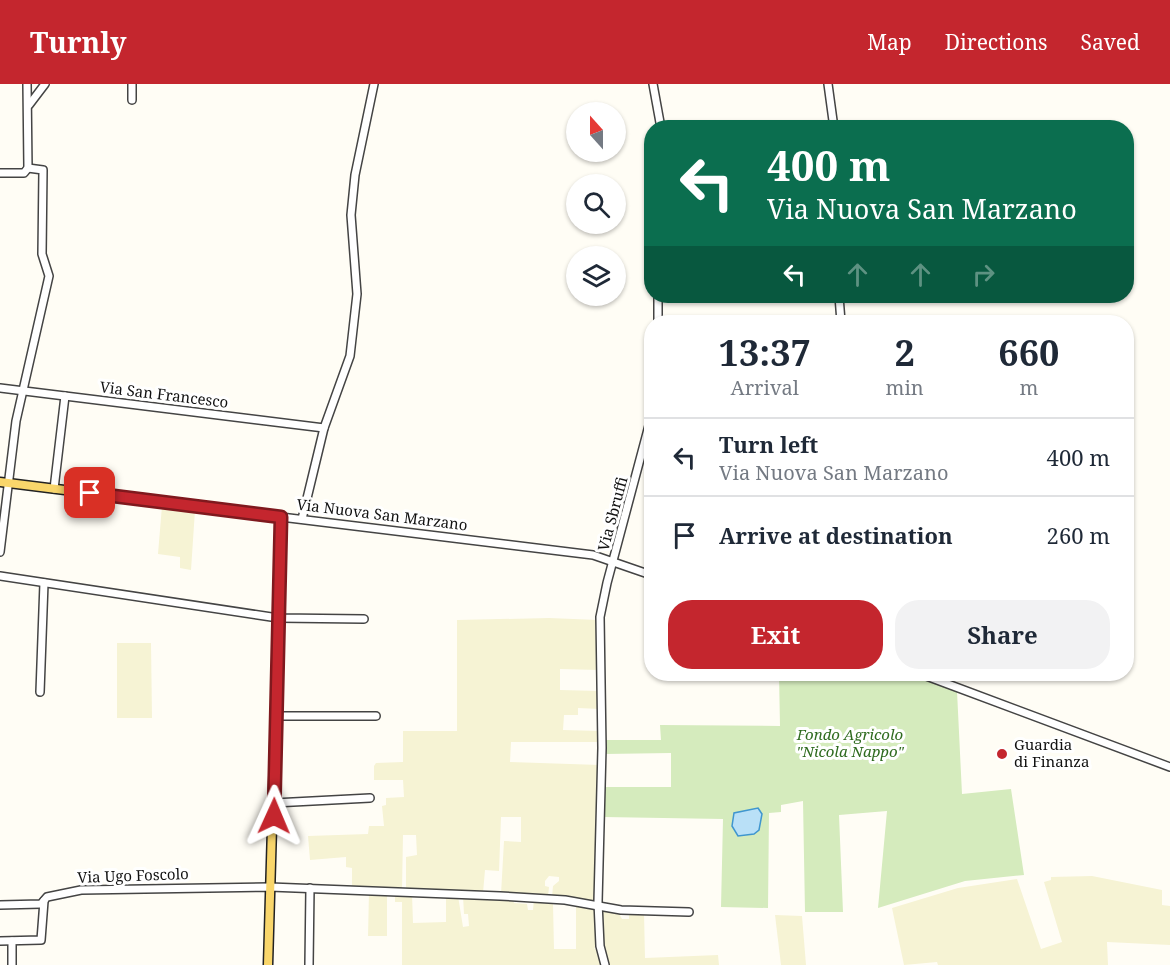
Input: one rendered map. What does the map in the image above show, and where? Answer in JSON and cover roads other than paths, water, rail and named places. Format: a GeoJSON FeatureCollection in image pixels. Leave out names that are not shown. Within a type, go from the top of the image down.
{"type":"FeatureCollection","features":[{"type":"Feature","properties":{"kind":"main road","name":"Via Nuova San Marzano"},"geometry":{"type":"LineString","coordinates":[[4,482],[281,517]]}},
{"type":"Feature","properties":{"kind":"main road"},"geometry":{"type":"LineString","coordinates":[[268,965],[281,517]]}},
{"type":"Feature","properties":{"kind":"street"},"geometry":{"type":"LineString","coordinates":[[0,173],[24,173],[28,168],[27,84]]}},
{"type":"Feature","properties":{"kind":"street"},"geometry":{"type":"LineString","coordinates":[[28,105],[45,84]]}},
{"type":"Feature","properties":{"kind":"street"},"geometry":{"type":"LineString","coordinates":[[132,84],[132,100]]}},
{"type":"Feature","properties":{"kind":"street"},"geometry":{"type":"LineString","coordinates":[[302,519],[324,428],[349,362],[357,294],[351,215],[355,175],[374,84]]}},
{"type":"Feature","properties":{"kind":"street"},"geometry":{"type":"LineString","coordinates":[[653,84],[660,120]]}},
{"type":"Feature","properties":{"kind":"street"},"geometry":{"type":"LineString","coordinates":[[828,84],[833,120]]}},
{"type":"Feature","properties":{"kind":"street"},"geometry":{"type":"LineString","coordinates":[[0,552],[4,482],[22,391],[49,276],[42,254],[43,170],[28,168]]}},
{"type":"Feature","properties":{"kind":"street","name":"Via San Francesco"},"geometry":{"type":"LineString","coordinates":[[0,388],[324,428]]}},
{"type":"Feature","properties":{"kind":"street"},"geometry":{"type":"LineString","coordinates":[[54,489],[65,396]]}},
{"type":"Feature","properties":{"kind":"street","name":"Via Sbruffi"},"geometry":{"type":"LineString","coordinates":[[605,965],[600,946],[598,905],[602,748],[600,617],[644,445]]}},
{"type":"Feature","properties":{"kind":"street","name":"Via Nuova San Marzano"},"geometry":{"type":"LineString","coordinates":[[281,517],[556,549],[614,561],[644,572]]}},
{"type":"Feature","properties":{"kind":"street"},"geometry":{"type":"LineString","coordinates":[[0,576],[278,618],[364,619]]}},
{"type":"Feature","properties":{"kind":"street"},"geometry":{"type":"LineString","coordinates":[[40,692],[44,583]]}},
{"type":"Feature","properties":{"kind":"street"},"geometry":{"type":"LineString","coordinates":[[940,681],[1170,767]]}},
{"type":"Feature","properties":{"kind":"street"},"geometry":{"type":"LineString","coordinates":[[276,716],[376,716]]}},
{"type":"Feature","properties":{"kind":"street"},"geometry":{"type":"LineString","coordinates":[[274,802],[370,798]]}},
{"type":"Feature","properties":{"kind":"street","name":"Via Ugo Foscolo"},"geometry":{"type":"LineString","coordinates":[[0,904],[41,904],[47,897],[81,890],[270,887],[511,897],[598,905],[621,910],[688,912]]}},
{"type":"Feature","properties":{"kind":"street"},"geometry":{"type":"LineString","coordinates":[[309,965],[310,888]]}},
{"type":"Feature","properties":{"kind":"street"},"geometry":{"type":"LineString","coordinates":[[0,941],[41,940],[44,901]]}},
{"type":"Feature","properties":{"kind":"street"},"geometry":{"type":"LineString","coordinates":[[12,941],[12,965]]}},
{"type":"Feature","properties":{"kind":"water"},"geometry":{"type":"Polygon","coordinates":[[[758,808],[762,814],[759,830],[754,834],[738,836],[732,826],[734,813],[758,808]]]}},
{"type":"Feature","properties":{"kind":"place","name":"Guardia di Finanza"},"geometry":{"type":"Point","coordinates":[1002,754]}},
{"type":"Feature","properties":{"kind":"park label","name":"Fondo Agricolo \"Nicola Nappo\""},"geometry":{"type":"Point","coordinates":[850,744]}}]}
